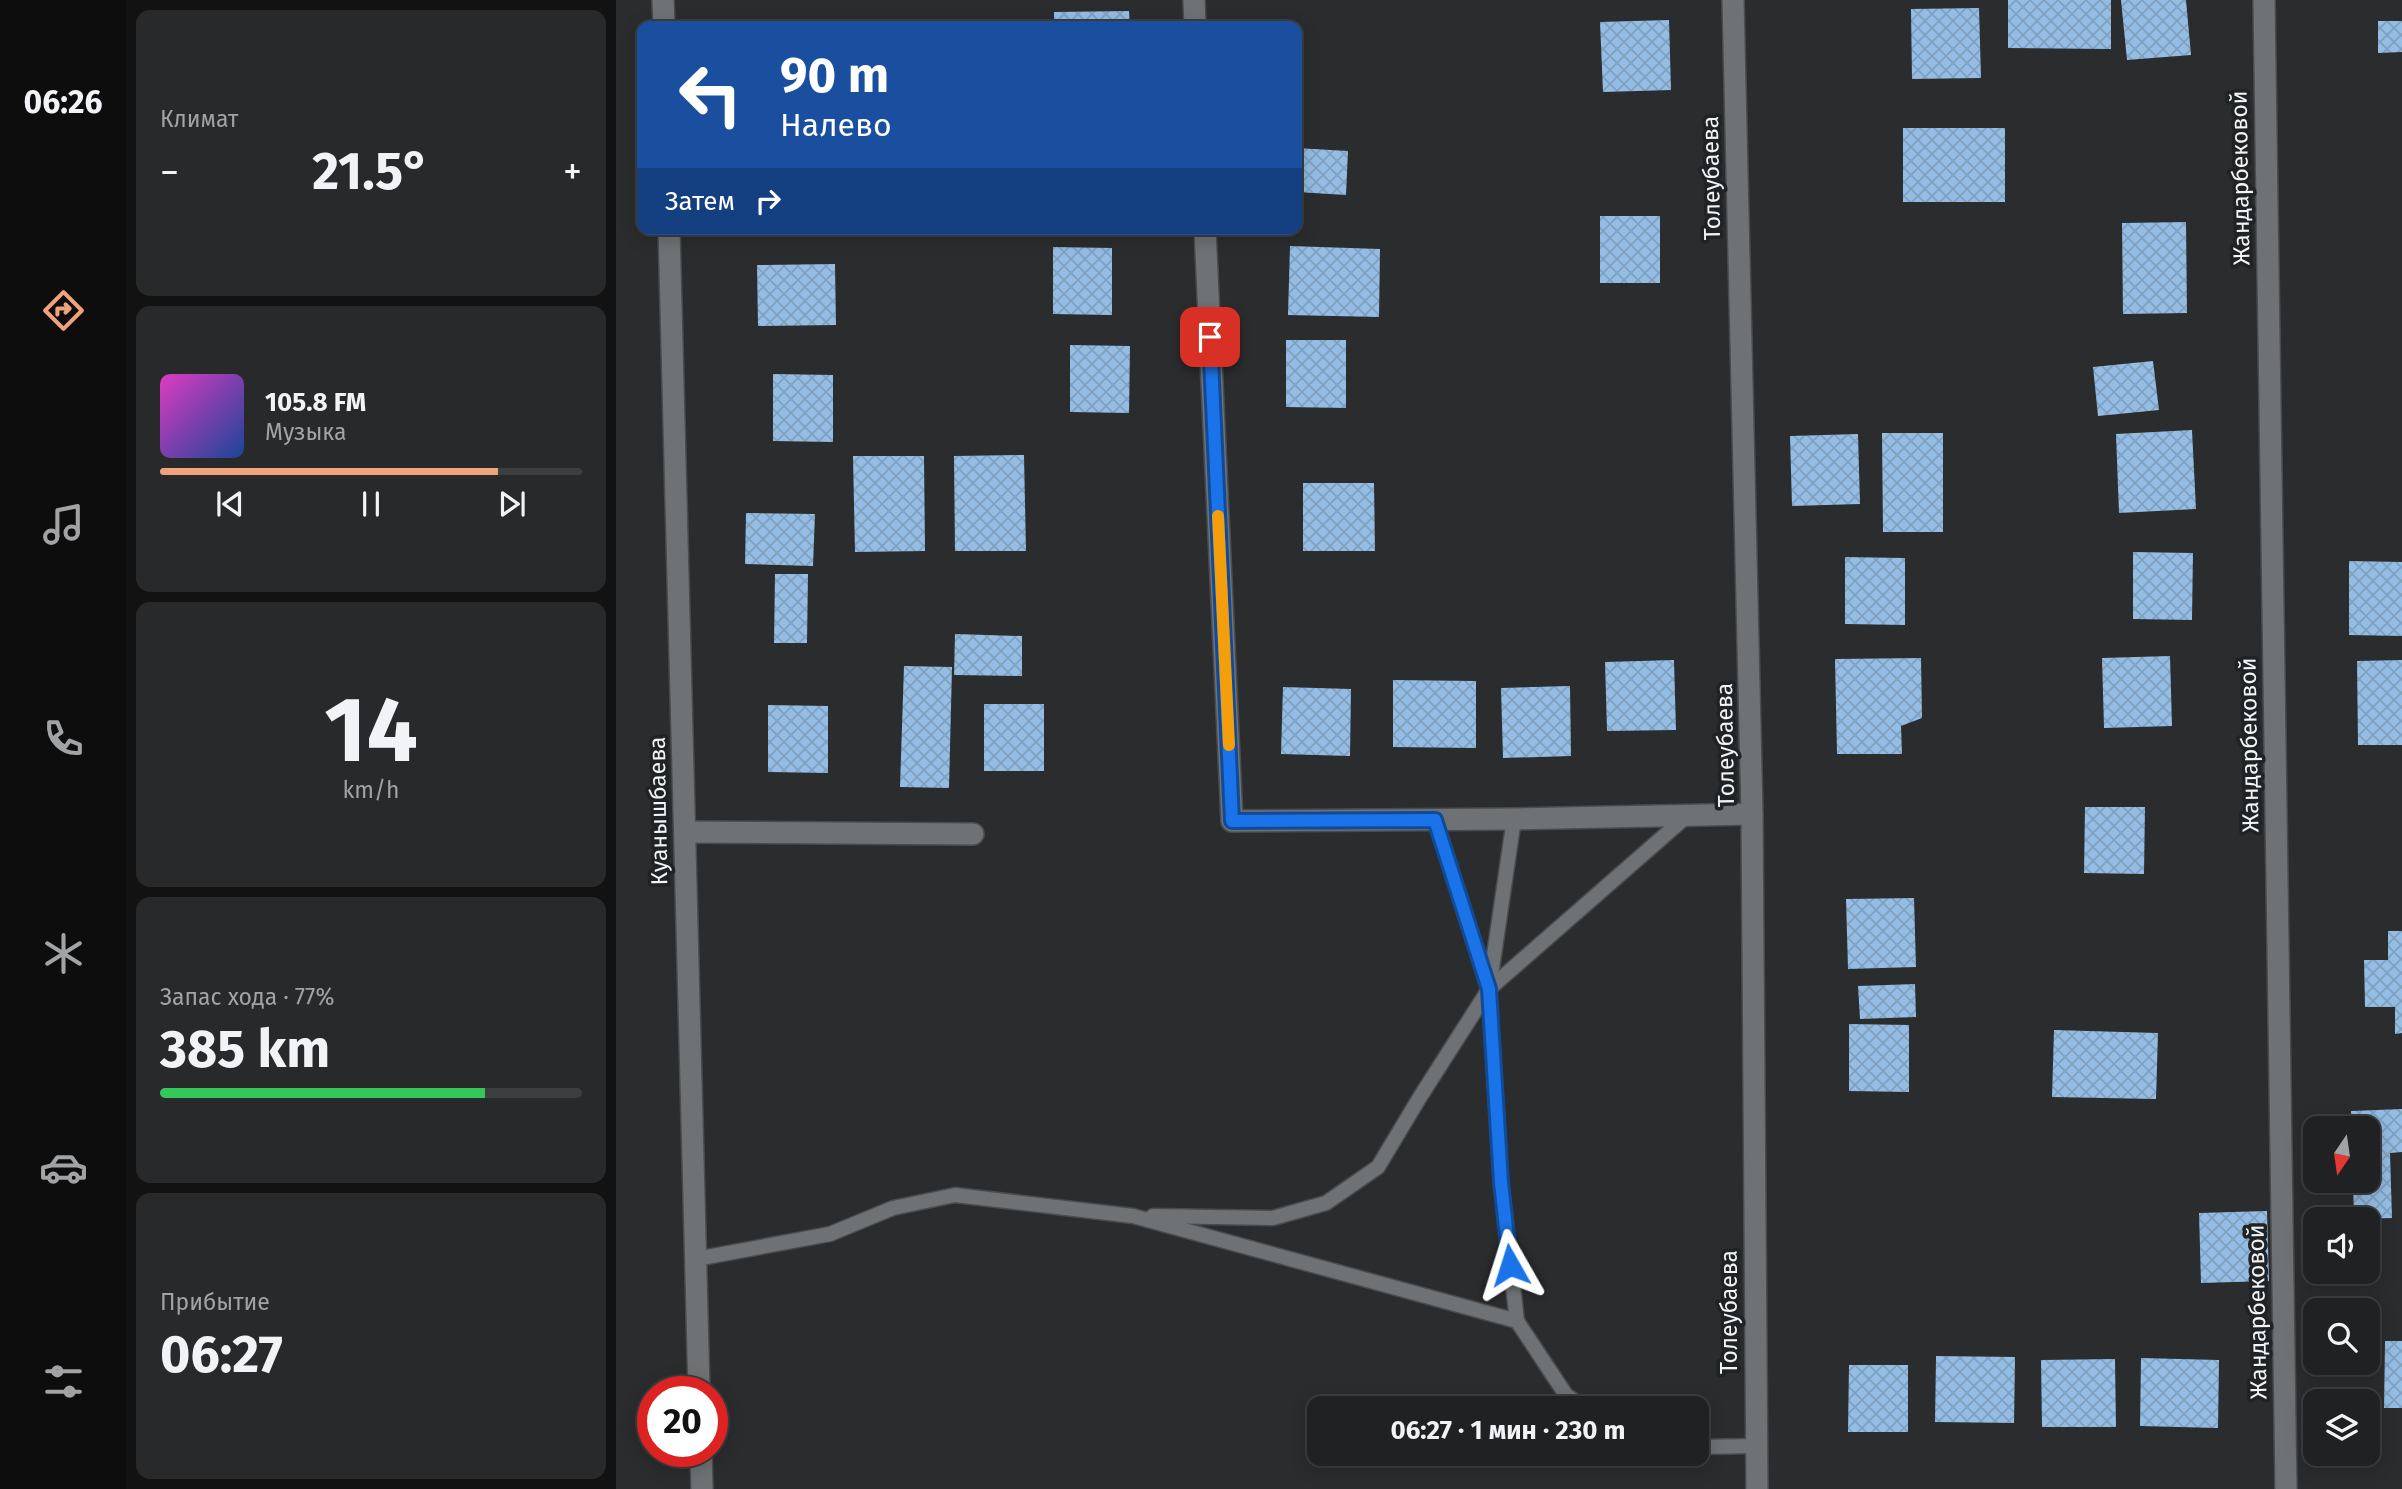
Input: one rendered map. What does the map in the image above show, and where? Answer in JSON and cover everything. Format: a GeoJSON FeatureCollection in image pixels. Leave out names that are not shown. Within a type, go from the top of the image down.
{"type":"FeatureCollection","features":[{"type":"Feature","properties":{"kind":"street"},"geometry":{"type":"LineString","coordinates":[[663,0],[664,21]]}},
{"type":"Feature","properties":{"kind":"street"},"geometry":{"type":"LineString","coordinates":[[1194,0],[1195,21]]}},
{"type":"Feature","properties":{"kind":"street","name":"Толеубаева"},"geometry":{"type":"LineString","coordinates":[[1733,0],[1752,814],[1757,1489]]}},
{"type":"Feature","properties":{"kind":"street","name":"Жандарбековой"},"geometry":{"type":"LineString","coordinates":[[2264,0],[2286,1489]]}},
{"type":"Feature","properties":{"kind":"street","name":"Куанышбаева"},"geometry":{"type":"LineString","coordinates":[[669,235],[699,1376]]}},
{"type":"Feature","properties":{"kind":"street"},"geometry":{"type":"LineString","coordinates":[[1205,235],[1232,821],[1752,814]]}},
{"type":"Feature","properties":{"kind":"street"},"geometry":{"type":"LineString","coordinates":[[685,832],[973,834]]}},
{"type":"Feature","properties":{"kind":"street"},"geometry":{"type":"LineString","coordinates":[[701,1467],[702,1489]]}},
{"type":"Feature","properties":{"kind":"lane"},"geometry":{"type":"LineString","coordinates":[[696,1259],[830,1234],[893,1208],[956,1195],[1133,1216],[1273,1218],[1326,1203],[1378,1167],[1489,989],[1688,816]]}},
{"type":"Feature","properties":{"kind":"lane"},"geometry":{"type":"LineString","coordinates":[[1514,819],[1489,989],[1501,1182],[1517,1321],[1568,1396]]}},
{"type":"Feature","properties":{"kind":"lane"},"geometry":{"type":"LineString","coordinates":[[1435,820],[1489,989]]}},
{"type":"Feature","properties":{"kind":"lane"},"geometry":{"type":"LineString","coordinates":[[1133,1216],[1517,1321]]}},
{"type":"Feature","properties":{"kind":"lane"},"geometry":{"type":"LineString","coordinates":[[1709,1447],[1756,1446]]}},
{"type":"Feature","properties":{"kind":"building"},"geometry":{"type":"Polygon","coordinates":[[[2008,0],[2111,0],[2111,49],[2008,48],[2008,0]]]}},
{"type":"Feature","properties":{"kind":"building"},"geometry":{"type":"Polygon","coordinates":[[[2121,0],[2186,0],[2191,55],[2127,60],[2121,0]]]}},
{"type":"Feature","properties":{"kind":"building"},"geometry":{"type":"Polygon","coordinates":[[[1979,8],[1981,78],[1912,79],[1911,9],[1979,8]]]}},
{"type":"Feature","properties":{"kind":"building"},"geometry":{"type":"Polygon","coordinates":[[[1129,11],[1130,21],[1054,21],[1054,12],[1129,11]]]}},
{"type":"Feature","properties":{"kind":"building"},"geometry":{"type":"Polygon","coordinates":[[[970,20],[1030,20],[1030,21],[970,20]]]}},
{"type":"Feature","properties":{"kind":"building"},"geometry":{"type":"Polygon","coordinates":[[[1669,20],[1671,90],[1603,92],[1600,22],[1669,20]]]}},
{"type":"Feature","properties":{"kind":"building"},"geometry":{"type":"Polygon","coordinates":[[[2378,21],[2402,21],[2402,52],[2378,53],[2378,21]]]}},
{"type":"Feature","properties":{"kind":"building"},"geometry":{"type":"Polygon","coordinates":[[[1903,128],[2005,128],[2005,202],[1903,202],[1903,128]]]}},
{"type":"Feature","properties":{"kind":"building"},"geometry":{"type":"Polygon","coordinates":[[[1302,148],[1348,151],[1346,195],[1302,192],[1302,148]]]}},
{"type":"Feature","properties":{"kind":"building"},"geometry":{"type":"Polygon","coordinates":[[[1600,216],[1660,216],[1660,283],[1600,283],[1600,216]]]}},
{"type":"Feature","properties":{"kind":"building"},"geometry":{"type":"Polygon","coordinates":[[[2186,222],[2187,313],[2123,314],[2122,223],[2186,222]]]}},
{"type":"Feature","properties":{"kind":"building"},"geometry":{"type":"Polygon","coordinates":[[[1290,246],[1380,249],[1379,317],[1288,315],[1290,246]]]}},
{"type":"Feature","properties":{"kind":"building"},"geometry":{"type":"Polygon","coordinates":[[[1053,247],[1112,248],[1112,315],[1053,314],[1053,247]]]}},
{"type":"Feature","properties":{"kind":"building"},"geometry":{"type":"Polygon","coordinates":[[[835,264],[836,325],[758,326],[757,265],[835,264]]]}},
{"type":"Feature","properties":{"kind":"building"},"geometry":{"type":"Polygon","coordinates":[[[1286,340],[1346,340],[1346,408],[1286,407],[1286,340]]]}},
{"type":"Feature","properties":{"kind":"building"},"geometry":{"type":"Polygon","coordinates":[[[1070,345],[1130,346],[1129,413],[1070,412],[1070,345]]]}},
{"type":"Feature","properties":{"kind":"building"},"geometry":{"type":"Polygon","coordinates":[[[2153,361],[2159,410],[2098,416],[2093,367],[2153,361]]]}},
{"type":"Feature","properties":{"kind":"building"},"geometry":{"type":"Polygon","coordinates":[[[773,374],[833,375],[833,442],[773,441],[773,374]]]}},
{"type":"Feature","properties":{"kind":"building"},"geometry":{"type":"Polygon","coordinates":[[[2192,430],[2196,509],[2119,513],[2116,434],[2192,430]]]}},
{"type":"Feature","properties":{"kind":"building"},"geometry":{"type":"Polygon","coordinates":[[[1882,433],[1943,433],[1943,532],[1883,532],[1882,433]]]}},
{"type":"Feature","properties":{"kind":"building"},"geometry":{"type":"Polygon","coordinates":[[[1858,434],[1860,504],[1792,506],[1790,436],[1858,434]]]}},
{"type":"Feature","properties":{"kind":"building"},"geometry":{"type":"Polygon","coordinates":[[[1024,455],[1026,551],[955,551],[954,456],[1024,455]]]}},
{"type":"Feature","properties":{"kind":"building"},"geometry":{"type":"Polygon","coordinates":[[[853,456],[924,456],[925,551],[855,552],[853,456]]]}},
{"type":"Feature","properties":{"kind":"building"},"geometry":{"type":"Polygon","coordinates":[[[1303,483],[1374,483],[1375,551],[1303,551],[1303,483]]]}},
{"type":"Feature","properties":{"kind":"building"},"geometry":{"type":"Polygon","coordinates":[[[746,513],[815,514],[813,566],[745,564],[746,513]]]}},
{"type":"Feature","properties":{"kind":"building"},"geometry":{"type":"Polygon","coordinates":[[[2133,552],[2193,553],[2192,620],[2133,619],[2133,552]]]}},
{"type":"Feature","properties":{"kind":"building"},"geometry":{"type":"Polygon","coordinates":[[[1845,557],[1905,558],[1905,625],[1845,624],[1845,557]]]}},
{"type":"Feature","properties":{"kind":"building"},"geometry":{"type":"Polygon","coordinates":[[[2349,561],[2402,562],[2402,636],[2349,635],[2349,561]]]}},
{"type":"Feature","properties":{"kind":"building"},"geometry":{"type":"Polygon","coordinates":[[[775,574],[808,574],[807,643],[774,643],[775,574]]]}},
{"type":"Feature","properties":{"kind":"building"},"geometry":{"type":"Polygon","coordinates":[[[955,634],[1022,636],[1022,676],[954,675],[955,634]]]}},
{"type":"Feature","properties":{"kind":"building"},"geometry":{"type":"Polygon","coordinates":[[[2170,656],[2172,726],[2104,728],[2102,658],[2170,656]]]}},
{"type":"Feature","properties":{"kind":"building"},"geometry":{"type":"Polygon","coordinates":[[[1921,658],[1922,718],[1901,726],[1902,754],[1837,754],[1835,659],[1921,658]]]}},
{"type":"Feature","properties":{"kind":"building"},"geometry":{"type":"Polygon","coordinates":[[[1674,660],[1676,730],[1607,731],[1605,662],[1674,660]]]}},
{"type":"Feature","properties":{"kind":"building"},"geometry":{"type":"Polygon","coordinates":[[[2402,660],[2402,745],[2358,745],[2357,661],[2402,660]]]}},
{"type":"Feature","properties":{"kind":"building"},"geometry":{"type":"Polygon","coordinates":[[[904,666],[952,667],[949,788],[900,787],[904,666]]]}},
{"type":"Feature","properties":{"kind":"building"},"geometry":{"type":"Polygon","coordinates":[[[1393,680],[1476,681],[1476,748],[1393,747],[1393,680]]]}},
{"type":"Feature","properties":{"kind":"building"},"geometry":{"type":"Polygon","coordinates":[[[1570,686],[1571,756],[1503,758],[1501,688],[1570,686]]]}},
{"type":"Feature","properties":{"kind":"building"},"geometry":{"type":"Polygon","coordinates":[[[1283,687],[1351,689],[1350,756],[1281,754],[1283,687]]]}},
{"type":"Feature","properties":{"kind":"building"},"geometry":{"type":"Polygon","coordinates":[[[984,704],[1044,704],[1044,771],[984,771],[984,704]]]}},
{"type":"Feature","properties":{"kind":"building"},"geometry":{"type":"Polygon","coordinates":[[[768,705],[828,706],[828,773],[768,772],[768,705]]]}},
{"type":"Feature","properties":{"kind":"building"},"geometry":{"type":"Polygon","coordinates":[[[2085,807],[2145,807],[2144,874],[2084,873],[2085,807]]]}},
{"type":"Feature","properties":{"kind":"building"},"geometry":{"type":"Polygon","coordinates":[[[1914,898],[1916,967],[1848,969],[1846,899],[1914,898]]]}},
{"type":"Feature","properties":{"kind":"building"},"geometry":{"type":"Polygon","coordinates":[[[2388,931],[2402,931],[2402,1033],[2395,1034],[2395,1007],[2365,1007],[2364,960],[2388,960],[2388,931]]]}},
{"type":"Feature","properties":{"kind":"building"},"geometry":{"type":"Polygon","coordinates":[[[1915,984],[1916,1017],[1860,1019],[1858,986],[1915,984]]]}},
{"type":"Feature","properties":{"kind":"building"},"geometry":{"type":"Polygon","coordinates":[[[1849,1024],[1909,1025],[1909,1092],[1849,1091],[1849,1024]]]}},
{"type":"Feature","properties":{"kind":"building"},"geometry":{"type":"Polygon","coordinates":[[[2054,1030],[2158,1033],[2156,1099],[2052,1097],[2054,1030]]]}},
{"type":"Feature","properties":{"kind":"building"},"geometry":{"type":"Polygon","coordinates":[[[2402,1109],[2402,1152],[2390,1153],[2392,1218],[2380,1218],[2380,1207],[2354,1207],[2353,1194],[2380,1194],[2380,1116],[2351,1116],[2351,1111],[2402,1109]]]}},
{"type":"Feature","properties":{"kind":"building"},"geometry":{"type":"Polygon","coordinates":[[[2267,1211],[2269,1281],[2201,1283],[2199,1213],[2267,1211]]]}},
{"type":"Feature","properties":{"kind":"building"},"geometry":{"type":"Polygon","coordinates":[[[2385,1341],[2402,1341],[2402,1408],[2384,1408],[2385,1341]]]}},
{"type":"Feature","properties":{"kind":"building"},"geometry":{"type":"Polygon","coordinates":[[[1936,1356],[2015,1357],[2014,1423],[1935,1422],[1936,1356]]]}},
{"type":"Feature","properties":{"kind":"building"},"geometry":{"type":"Polygon","coordinates":[[[2141,1358],[2219,1360],[2218,1428],[2140,1426],[2141,1358]]]}},
{"type":"Feature","properties":{"kind":"building"},"geometry":{"type":"Polygon","coordinates":[[[2115,1359],[2116,1427],[2042,1427],[2041,1360],[2115,1359]]]}},
{"type":"Feature","properties":{"kind":"building"},"geometry":{"type":"Polygon","coordinates":[[[1849,1365],[1908,1365],[1908,1432],[1848,1432],[1849,1365]]]}},
{"type":"Feature","properties":{"kind":"slow traffic"},"geometry":{"type":"LineString","coordinates":[[1218,516],[1229,745]]}},
{"type":"Feature","properties":{"kind":"route"},"geometry":{"type":"LineString","coordinates":[[1210,337],[1232,821],[1435,820],[1489,989],[1501,1182],[1510,1265]]}}]}
